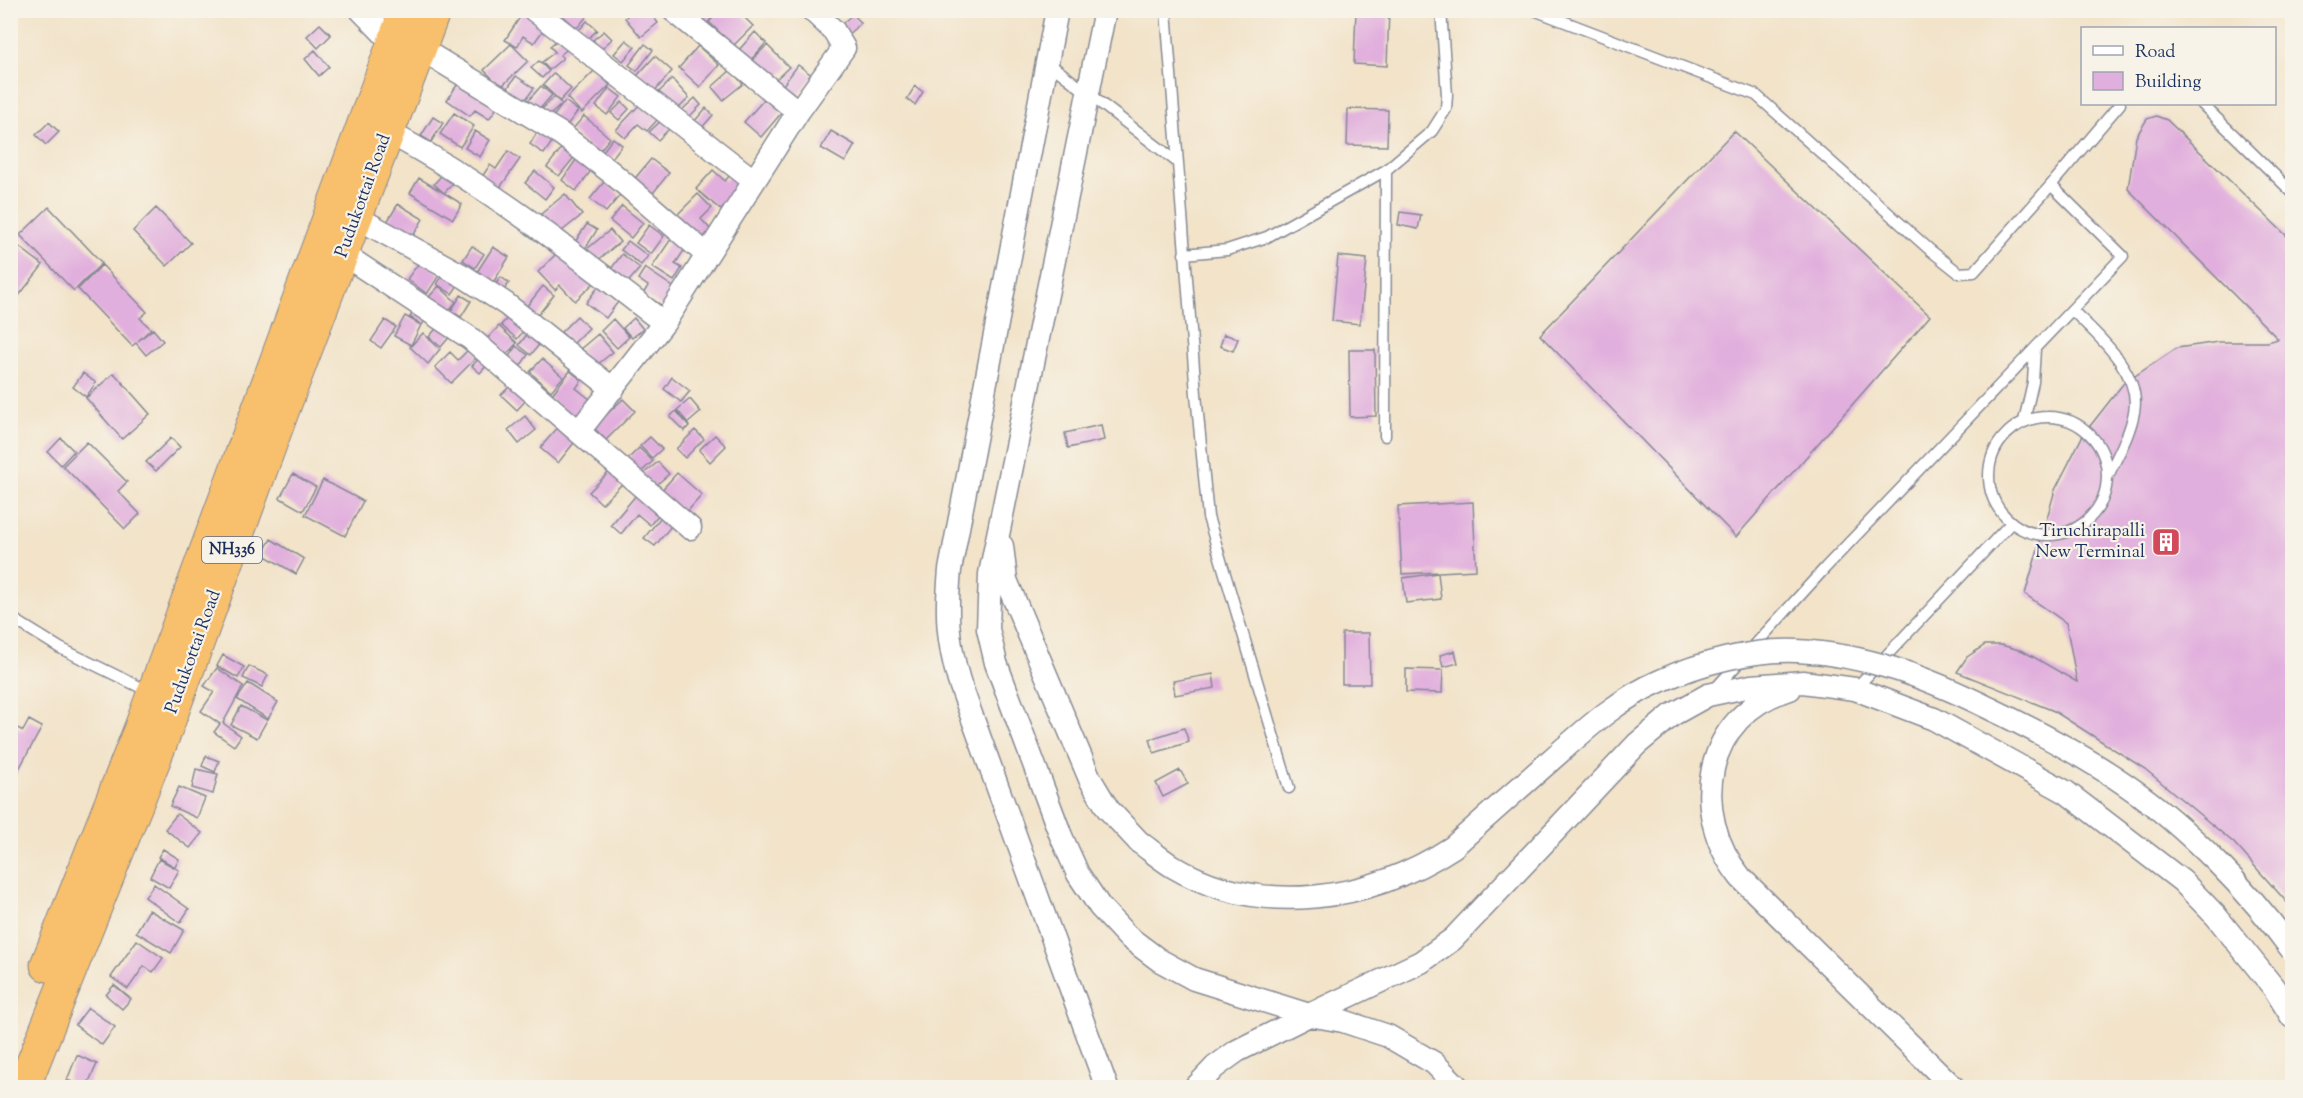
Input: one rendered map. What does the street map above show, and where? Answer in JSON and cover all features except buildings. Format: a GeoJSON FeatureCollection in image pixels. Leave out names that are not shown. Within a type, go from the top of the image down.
{"type":"FeatureCollection","features":[{"type":"Feature","properties":{"kind":"highway","name":"Pudukottai Road"},"geometry":{"type":"LineString","coordinates":[[23,1088],[161,742],[388,132],[407,47],[406,10]]}},
{"type":"Feature","properties":{"kind":"highway","name":"Pudukottai Road"},"geometry":{"type":"LineString","coordinates":[[10,1056],[407,47],[434,10]]}},
{"type":"Feature","properties":{"kind":"street"},"geometry":{"type":"LineString","coordinates":[[361,10],[407,47],[561,134],[612,173],[707,255]]}},
{"type":"Feature","properties":{"kind":"street"},"geometry":{"type":"LineString","coordinates":[[534,10],[753,180]]}},
{"type":"Feature","properties":{"kind":"street"},"geometry":{"type":"LineString","coordinates":[[673,10],[798,111]]}},
{"type":"Feature","properties":{"kind":"street"},"geometry":{"type":"LineString","coordinates":[[579,431],[664,323],[798,111],[844,48],[834,31],[812,10]]}},
{"type":"Feature","properties":{"kind":"street"},"geometry":{"type":"LineString","coordinates":[[1057,10],[950,570],[946,624],[949,648],[959,681],[1107,1088]]}},
{"type":"Feature","properties":{"kind":"street"},"geometry":{"type":"LineString","coordinates":[[1105,10],[990,574],[988,629],[1006,689],[1060,836],[1078,874],[1100,907],[1127,936],[1159,960],[1194,979],[1309,1015],[1343,1021],[1388,1036],[1434,1063],[1459,1088]]}},
{"type":"Feature","properties":{"kind":"street"},"geometry":{"type":"LineString","coordinates":[[388,132],[428,153],[527,219],[664,323]]}},
{"type":"Feature","properties":{"kind":"street"},"geometry":{"type":"LineString","coordinates":[[356,217],[465,277],[506,304],[613,390]]}},
{"type":"Feature","properties":{"kind":"street"},"geometry":{"type":"LineString","coordinates":[[344,254],[470,338],[690,528]]}},
{"type":"Feature","properties":{"kind":"street"},"geometry":{"type":"LineString","coordinates":[[1003,509],[1001,554],[1006,580],[1090,779],[1108,809],[1139,842],[1172,866],[1241,893],[1305,898],[1367,888],[1428,863],[1452,847],[1592,724],[1635,693],[1690,670],[1745,656],[1795,651],[1831,654],[1892,668],[1941,685],[2068,748],[2130,788],[2208,854],[2248,895],[2292,950]]}},
{"type":"Feature","properties":{"kind":"street"},"geometry":{"type":"LineString","coordinates":[[1195,1088],[1215,1067],[1237,1051],[1421,962],[1453,939],[1636,744],[1672,715],[1708,695],[1751,686],[1803,682],[1848,687],[1934,719],[1985,745],[2066,792],[2182,881],[2216,916],[2274,988],[2292,1017]]}},
{"type":"Feature","properties":{"kind":"street"},"geometry":{"type":"LineString","coordinates":[[1848,687],[1814,685],[1787,690],[1757,705],[1742,717],[1719,750],[1713,768],[1709,807],[1713,827],[1729,862],[1741,878],[1954,1088]]}},
{"type":"Feature","properties":{"kind":"lane"},"geometry":{"type":"LineString","coordinates":[[1166,10],[1176,161],[1208,517],[1289,788]]}},
{"type":"Feature","properties":{"kind":"lane"},"geometry":{"type":"LineString","coordinates":[[1184,254],[1227,250],[1267,237],[1386,170],[1421,142],[1441,119],[1446,109],[1441,10]]}},
{"type":"Feature","properties":{"kind":"lane"},"geometry":{"type":"LineString","coordinates":[[1534,10],[1756,95],[1930,250],[1959,273],[1974,272],[2119,105]]}},
{"type":"Feature","properties":{"kind":"lane"},"geometry":{"type":"LineString","coordinates":[[1047,62],[1176,161]]}},
{"type":"Feature","properties":{"kind":"lane"},"geometry":{"type":"LineString","coordinates":[[2203,105],[2292,192]]}},
{"type":"Feature","properties":{"kind":"lane"},"geometry":{"type":"LineString","coordinates":[[1385,436],[1386,170]]}},
{"type":"Feature","properties":{"kind":"lane"},"geometry":{"type":"LineString","coordinates":[[1708,695],[1825,568],[2123,256],[2050,185]]}},
{"type":"Feature","properties":{"kind":"lane"},"geometry":{"type":"LineString","coordinates":[[2072,310],[2108,345],[2135,394],[2134,412],[2126,438],[2107,477],[2104,496],[2095,512],[2082,525],[2065,533],[2046,536],[2028,532],[2011,523],[1997,507],[1989,488],[1989,468],[1995,448],[2007,432],[2024,421],[2044,416],[2065,419],[2083,428],[2096,442],[2104,459],[2107,477]]}},
{"type":"Feature","properties":{"kind":"lane"},"geometry":{"type":"LineString","coordinates":[[2024,421],[2033,382],[2035,349]]}},
{"type":"Feature","properties":{"kind":"lane"},"geometry":{"type":"LineString","coordinates":[[1848,687],[2011,523]]}},
{"type":"Feature","properties":{"kind":"lane"},"geometry":{"type":"LineString","coordinates":[[10,617],[60,648],[153,693]]}},
{"type":"Feature","properties":{"kind":"place","name":"Tiruchirapalli New Terminal"},"geometry":{"type":"Point","coordinates":[2166,542]}}]}
